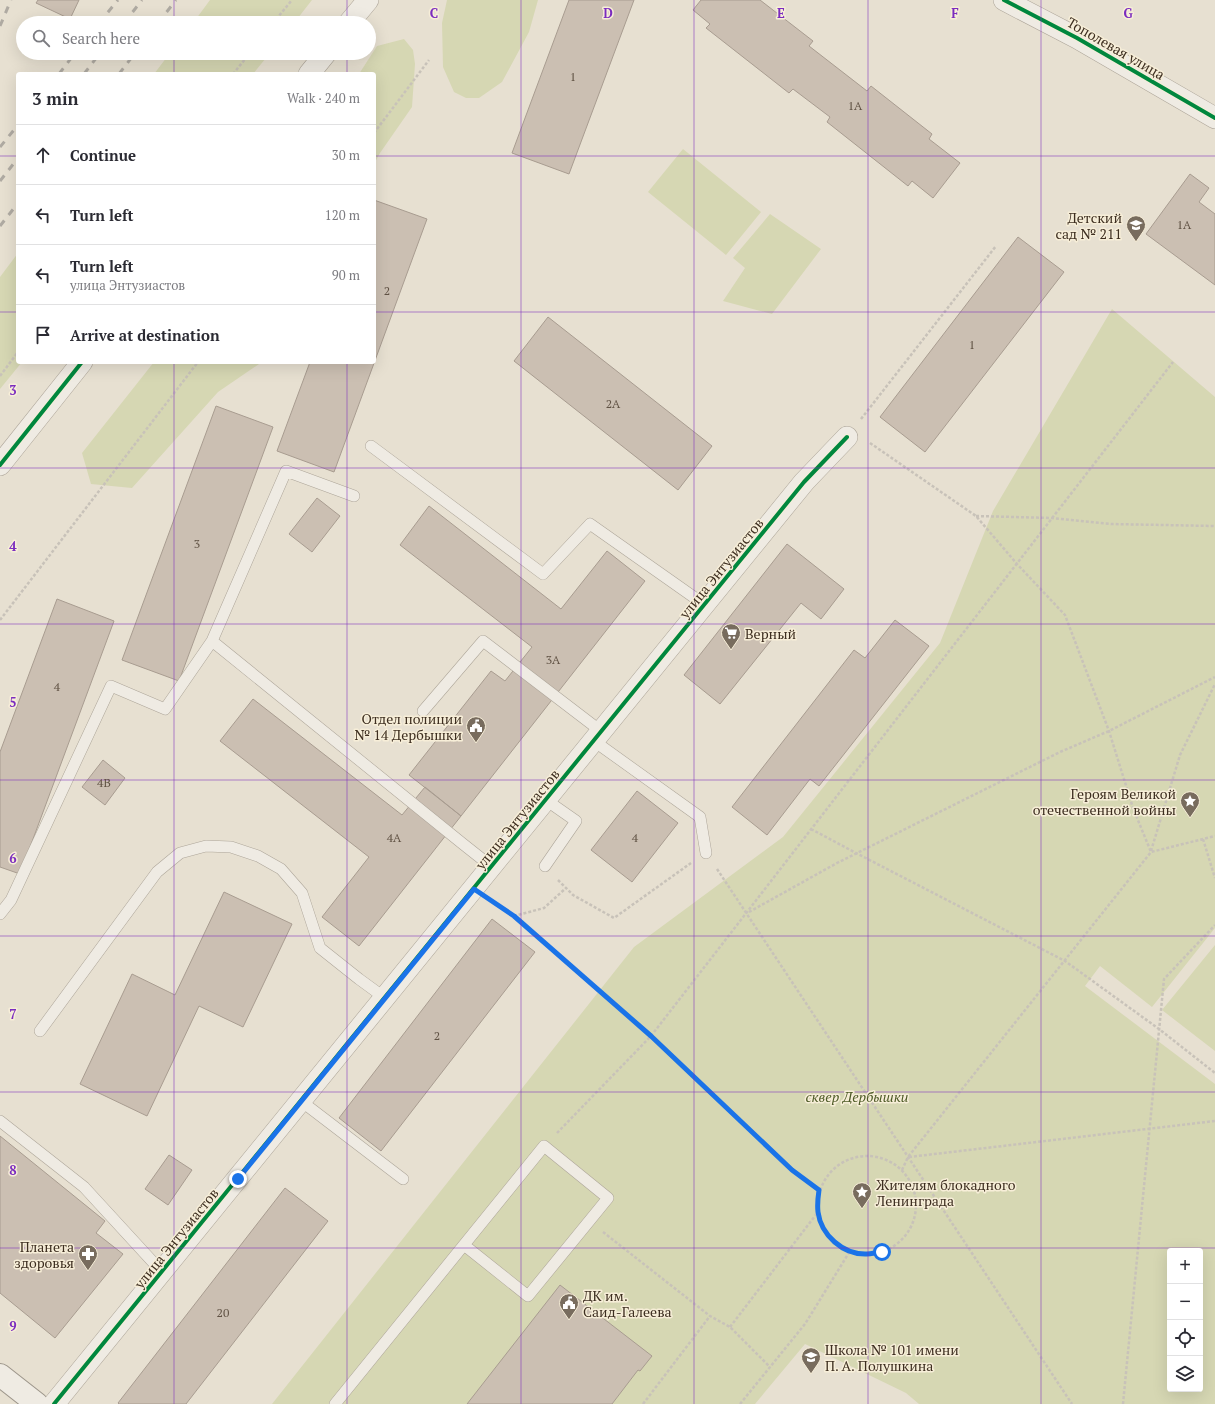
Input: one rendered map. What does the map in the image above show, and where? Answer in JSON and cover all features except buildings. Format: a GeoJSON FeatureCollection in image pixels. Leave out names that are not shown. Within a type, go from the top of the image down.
{"type":"FeatureCollection","features":[{"type":"Feature","properties":{"kind":"street"},"geometry":{"type":"LineString","coordinates":[[355,16],[368,0]]}},
{"type":"Feature","properties":{"kind":"street","name":"Тополевая улица"},"geometry":{"type":"LineString","coordinates":[[1004,0],[1077,38],[1215,118]]}},
{"type":"Feature","properties":{"kind":"street"},"geometry":{"type":"LineString","coordinates":[[311,72],[320,60]]}},
{"type":"Feature","properties":{"kind":"street"},"geometry":{"type":"LineString","coordinates":[[0,465],[80,364]]}},
{"type":"Feature","properties":{"kind":"street","name":"улица Энтузиастов"},"geometry":{"type":"LineString","coordinates":[[54,1404],[804,482],[847,437]]}},
{"type":"Feature","properties":{"kind":"street"},"geometry":{"type":"LineString","coordinates":[[0,1375],[37,1404]]}},
{"type":"Feature","properties":{"kind":"lane"},"geometry":{"type":"LineString","coordinates":[[371,446],[543,574],[590,524],[705,605]]}},
{"type":"Feature","properties":{"kind":"lane"},"geometry":{"type":"LineString","coordinates":[[0,914],[11,900],[111,686],[165,709],[212,641],[286,470],[354,496]]}},
{"type":"Feature","properties":{"kind":"lane"},"geometry":{"type":"LineString","coordinates":[[212,641],[462,844],[492,866]]}},
{"type":"Feature","properties":{"kind":"lane"},"geometry":{"type":"LineString","coordinates":[[423,711],[483,641],[598,736],[700,817],[706,852]]}},
{"type":"Feature","properties":{"kind":"lane"},"geometry":{"type":"LineString","coordinates":[[545,866],[576,821],[546,800]]}},
{"type":"Feature","properties":{"kind":"lane"},"geometry":{"type":"LineString","coordinates":[[40,1031],[157,872],[180,853],[206,846],[231,847],[238,849],[258,856],[281,869],[302,893],[320,948],[385,998]]}},
{"type":"Feature","properties":{"kind":"lane"},"geometry":{"type":"LineString","coordinates":[[301,1101],[403,1179]]}},
{"type":"Feature","properties":{"kind":"lane"},"geometry":{"type":"LineString","coordinates":[[0,1121],[84,1187],[162,1272]]}},
{"type":"Feature","properties":{"kind":"lane"},"geometry":{"type":"LineString","coordinates":[[335,1404],[544,1146],[608,1198],[528,1296],[464,1245]]}},
{"type":"Feature","properties":{"kind":"path"},"geometry":{"type":"LineString","coordinates":[[279,16],[292,0]]}},
{"type":"Feature","properties":{"kind":"path"},"geometry":{"type":"LineString","coordinates":[[235,72],[244,60]]}},
{"type":"Feature","properties":{"kind":"path"},"geometry":{"type":"LineString","coordinates":[[376,130],[430,60]]}},
{"type":"Feature","properties":{"kind":"path"},"geometry":{"type":"LineString","coordinates":[[847,437],[996,246]]}},
{"type":"Feature","properties":{"kind":"path"},"geometry":{"type":"LineString","coordinates":[[0,376],[16,355]]}},
{"type":"Feature","properties":{"kind":"path"},"geometry":{"type":"LineString","coordinates":[[544,1146],[651,1036],[1173,362]]}},
{"type":"Feature","properties":{"kind":"path"},"geometry":{"type":"LineString","coordinates":[[0,620],[196,364]]}},
{"type":"Feature","properties":{"kind":"path"},"geometry":{"type":"LineString","coordinates":[[847,437],[856,434],[976,516],[1017,564],[1065,615],[1109,732],[1133,808],[1151,852]]}},
{"type":"Feature","properties":{"kind":"path"},"geometry":{"type":"LineString","coordinates":[[976,516],[1052,518],[1111,524],[1215,526]]}},
{"type":"Feature","properties":{"kind":"path"},"geometry":{"type":"LineString","coordinates":[[746,913],[856,853],[1060,752],[1109,732],[1215,677]]}},
{"type":"Feature","properties":{"kind":"path"},"geometry":{"type":"LineString","coordinates":[[902,1170],[908,1157],[1151,852],[1180,755],[1215,684]]}},
{"type":"Feature","properties":{"kind":"path"},"geometry":{"type":"LineString","coordinates":[[811,829],[1065,961],[1159,1029],[1215,1073]]}},
{"type":"Feature","properties":{"kind":"path"},"geometry":{"type":"LineString","coordinates":[[1151,852],[1215,836]]}},
{"type":"Feature","properties":{"kind":"path"},"geometry":{"type":"LineString","coordinates":[[1203,839],[1215,878]]}},
{"type":"Feature","properties":{"kind":"path"},"geometry":{"type":"LineString","coordinates":[[545,866],[572,896],[614,918],[706,852],[1072,1404]]}},
{"type":"Feature","properties":{"kind":"path"},"geometry":{"type":"LineString","coordinates":[[514,916],[544,908],[566,888]]}},
{"type":"Feature","properties":{"kind":"path"},"geometry":{"type":"LineString","coordinates":[[474,889],[514,916],[651,1036],[792,1170],[819,1190]]}},
{"type":"Feature","properties":{"kind":"path"},"geometry":{"type":"LineString","coordinates":[[1123,1404],[1164,979],[1215,925]]}},
{"type":"Feature","properties":{"kind":"path"},"geometry":{"type":"LineString","coordinates":[[908,1157],[1215,1121]]}},
{"type":"Feature","properties":{"kind":"path"},"geometry":{"type":"LineString","coordinates":[[855,1156],[872,1156],[888,1160],[902,1170],[912,1184],[916,1200],[915,1216],[909,1231],[897,1244],[882,1252],[866,1254],[850,1251],[838,1245],[828,1236],[821,1225],[817,1201],[819,1190],[827,1175],[835,1167],[855,1156]]}},
{"type":"Feature","properties":{"kind":"path"},"geometry":{"type":"LineString","coordinates":[[730,1327],[818,1212]]}},
{"type":"Feature","properties":{"kind":"path"},"geometry":{"type":"LineString","coordinates":[[588,1221],[710,1316],[730,1327],[770,1367]]}},
{"type":"Feature","properties":{"kind":"path"},"geometry":{"type":"LineString","coordinates":[[740,1404],[805,1324],[850,1251]]}},
{"type":"Feature","properties":{"kind":"path"},"geometry":{"type":"LineString","coordinates":[[643,1404],[710,1316]]}},
{"type":"Feature","properties":{"kind":"green space"},"geometry":{"type":"Polygon","coordinates":[[[210,0],[312,0],[299,16],[198,16],[210,0]]]}},
{"type":"Feature","properties":{"kind":"green space"},"geometry":{"type":"Polygon","coordinates":[[[447,0],[538,0],[529,32],[502,82],[479,98],[466,98],[454,92],[443,67],[442,23],[447,0]]]}},
{"type":"Feature","properties":{"kind":"green space"},"geometry":{"type":"Polygon","coordinates":[[[404,39],[413,50],[415,64],[412,107],[376,160],[376,72],[360,72],[368,60],[376,60],[377,46],[404,39]]]}},
{"type":"Feature","properties":{"kind":"green space"},"geometry":{"type":"Polygon","coordinates":[[[165,60],[264,60],[255,72],[156,72],[165,60]]]}},
{"type":"Feature","properties":{"kind":"green space"},"geometry":{"type":"Polygon","coordinates":[[[683,149],[761,212],[726,255],[648,192],[683,149]]]}},
{"type":"Feature","properties":{"kind":"green space"},"geometry":{"type":"Polygon","coordinates":[[[770,214],[821,249],[772,314],[723,301],[745,268],[733,258],[770,214]]]}},
{"type":"Feature","properties":{"kind":"green space"},"geometry":{"type":"Polygon","coordinates":[[[16,256],[16,364],[20,364],[0,389],[0,277],[16,256]]]}},
{"type":"Feature","properties":{"kind":"green space","name":"сквер Дербышки"},"geometry":{"type":"Polygon","coordinates":[[[1112,309],[1215,397],[1215,928],[1152,1007],[1100,966],[1085,986],[1215,1084],[1215,1404],[919,1404],[906,1393],[805,1344],[755,1404],[272,1404],[634,947],[783,837],[940,643],[993,511],[1112,309]]]}},
{"type":"Feature","properties":{"kind":"green space"},"geometry":{"type":"Polygon","coordinates":[[[152,364],[259,364],[218,392],[132,488],[91,484],[82,453],[152,364]]]}},
{"type":"Feature","properties":{"kind":"green space"},"geometry":{"type":"Polygon","coordinates":[[[1215,945],[1215,1051],[1162,1010],[1215,945]]]}},
{"type":"Feature","properties":{"kind":"railway"},"geometry":{"type":"LineString","coordinates":[[0,26],[11,0]]}},
{"type":"Feature","properties":{"kind":"railway"},"geometry":{"type":"LineString","coordinates":[[105,16],[118,0]]}},
{"type":"Feature","properties":{"kind":"railway"},"geometry":{"type":"LineString","coordinates":[[129,16],[142,0]]}},
{"type":"Feature","properties":{"kind":"railway"},"geometry":{"type":"LineString","coordinates":[[163,16],[176,0]]}},
{"type":"Feature","properties":{"kind":"railway"},"geometry":{"type":"LineString","coordinates":[[61,72],[70,60]]}},
{"type":"Feature","properties":{"kind":"railway"},"geometry":{"type":"LineString","coordinates":[[86,72],[95,60]]}},
{"type":"Feature","properties":{"kind":"railway"},"geometry":{"type":"LineString","coordinates":[[121,72],[130,60]]}},
{"type":"Feature","properties":{"kind":"railway"},"geometry":{"type":"LineString","coordinates":[[0,147],[16,127]]}},
{"type":"Feature","properties":{"kind":"railway"},"geometry":{"type":"LineString","coordinates":[[0,181],[16,161]]}},
{"type":"Feature","properties":{"kind":"railway"},"geometry":{"type":"LineString","coordinates":[[0,226],[16,206]]}},
{"type":"Feature","properties":{"kind":"cycle path"},"geometry":{"type":"LineString","coordinates":[[1004,0],[1077,38],[1215,118]]}},
{"type":"Feature","properties":{"kind":"cycle path"},"geometry":{"type":"LineString","coordinates":[[0,465],[80,364]]}},
{"type":"Feature","properties":{"kind":"cycle path"},"geometry":{"type":"LineString","coordinates":[[54,1404],[804,482],[847,437]]}},
{"type":"Feature","properties":{"kind":"place","name":"Детский сад № 211"},"geometry":{"type":"Point","coordinates":[1136,242]}},
{"type":"Feature","properties":{"kind":"place","name":"Верный"},"geometry":{"type":"Point","coordinates":[731,650]}},
{"type":"Feature","properties":{"kind":"place","name":"Отдел полиции № 14 Дербышки"},"geometry":{"type":"Point","coordinates":[476,743]}},
{"type":"Feature","properties":{"kind":"place","name":"Героям Великой отечественной войны"},"geometry":{"type":"Point","coordinates":[1190,818]}},
{"type":"Feature","properties":{"kind":"place","name":"Жителям блокадного Ленинграда"},"geometry":{"type":"Point","coordinates":[862,1209]}},
{"type":"Feature","properties":{"kind":"place","name":"Планета здоровья"},"geometry":{"type":"Point","coordinates":[88,1271]}},
{"type":"Feature","properties":{"kind":"place","name":"ДК им. Саид-Галеева"},"geometry":{"type":"Point","coordinates":[569,1320]}},
{"type":"Feature","properties":{"kind":"place","name":"Школа № 101 имени П. А. Полушкина"},"geometry":{"type":"Point","coordinates":[811,1374]}},
{"type":"Feature","properties":{"kind":"route"},"geometry":{"type":"LineString","coordinates":[[238,1179],[474,889],[514,916],[651,1036],[792,1170],[819,1190],[817,1201],[821,1225],[828,1236],[838,1245],[850,1251],[866,1254],[882,1252]]}}]}
